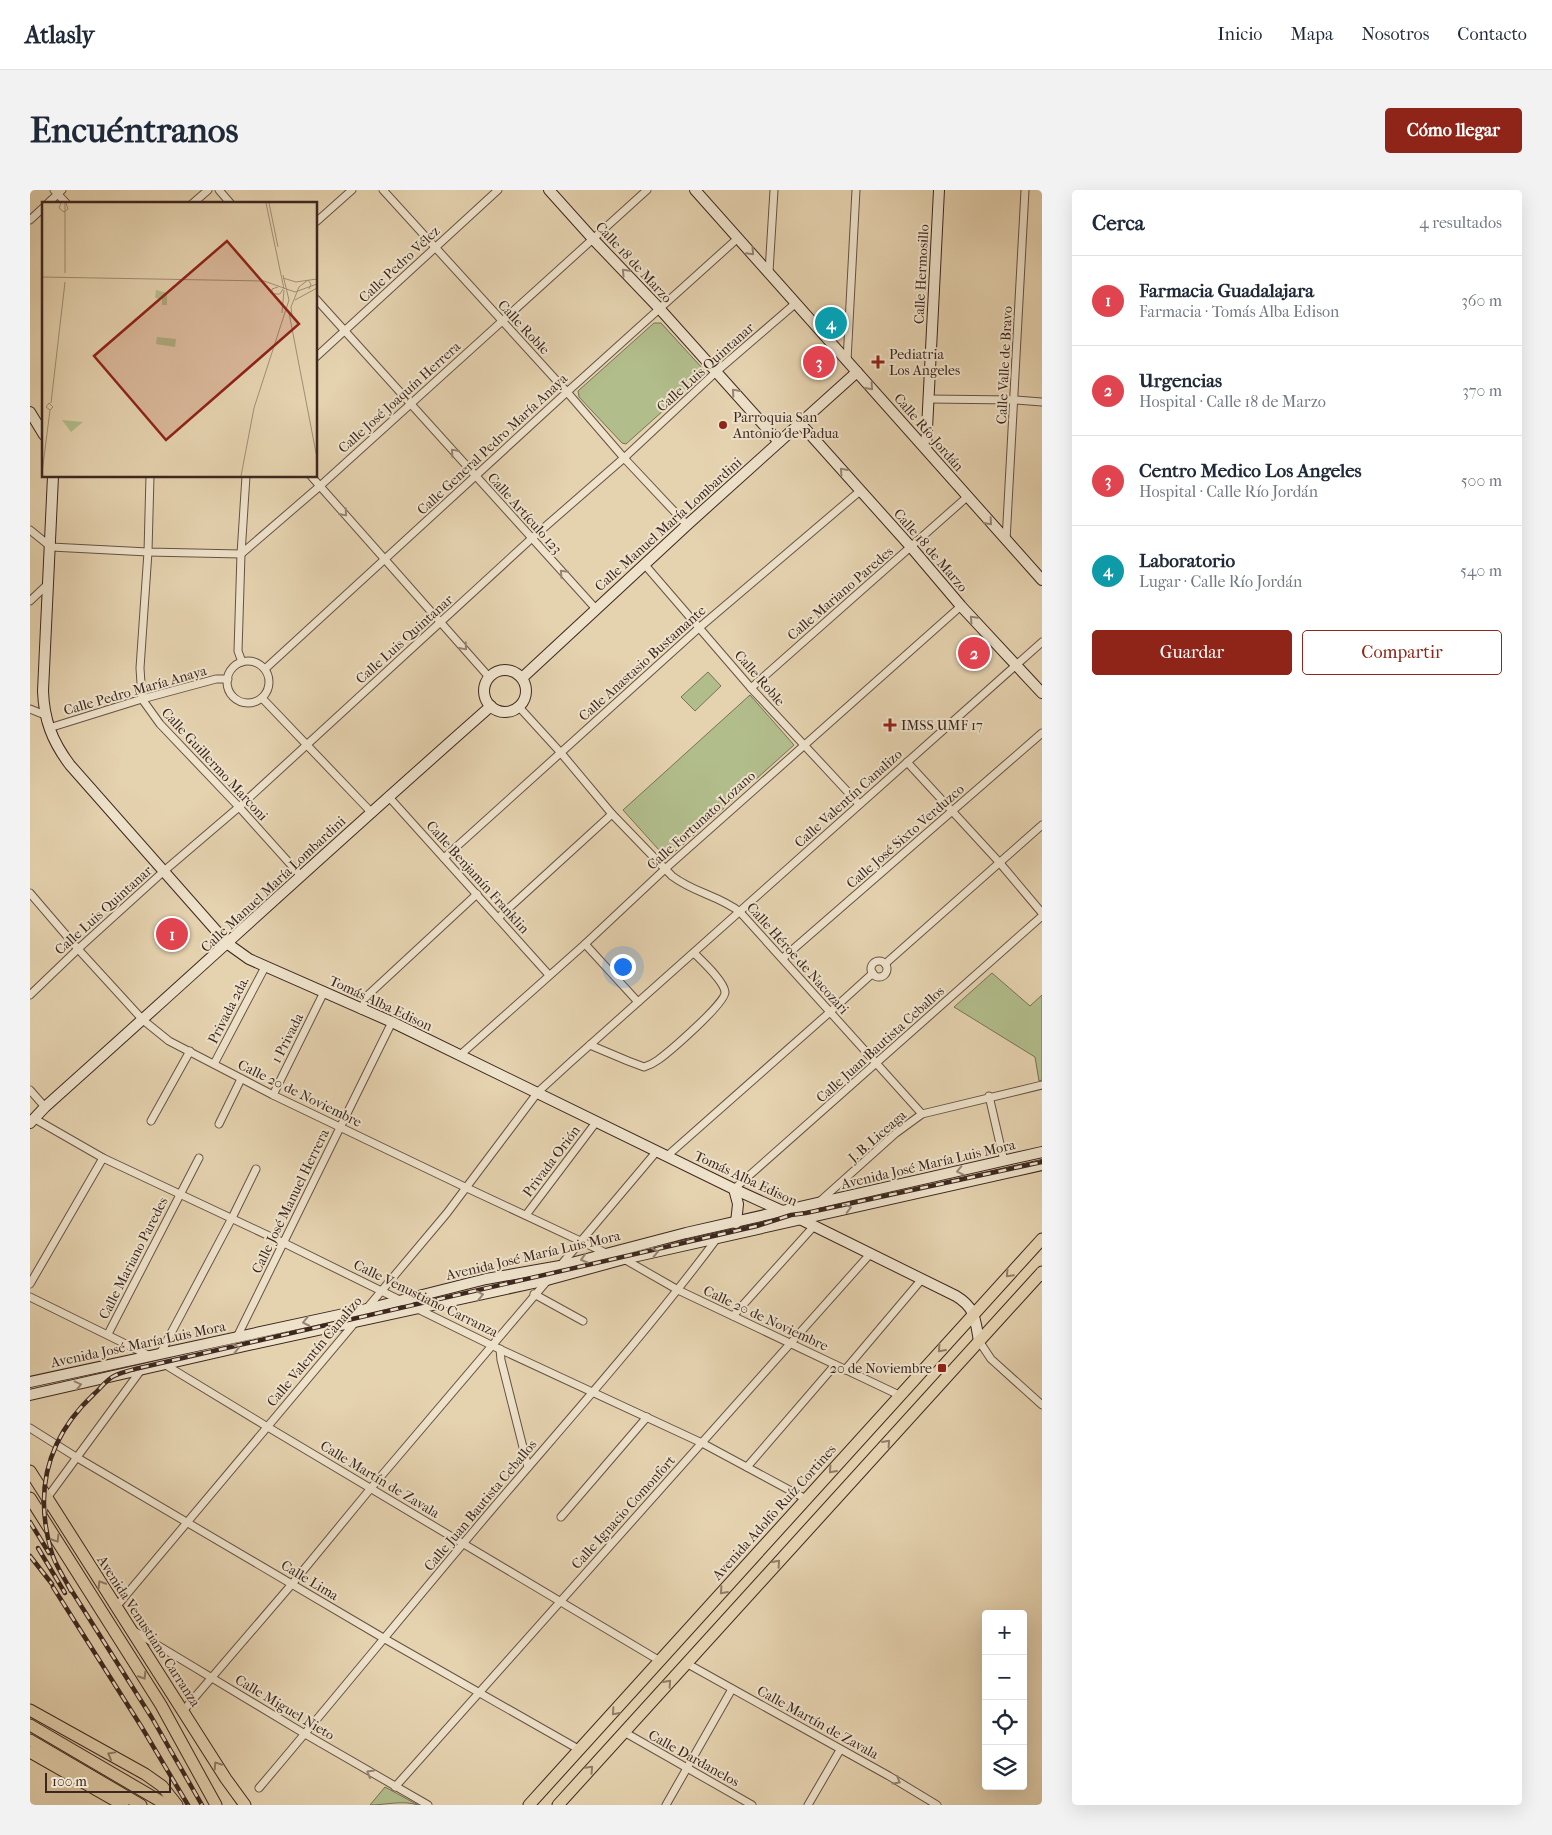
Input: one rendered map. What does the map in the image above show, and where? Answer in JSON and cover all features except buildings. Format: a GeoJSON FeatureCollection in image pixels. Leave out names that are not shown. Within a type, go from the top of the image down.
{"type":"FeatureCollection","features":[{"type":"Feature","properties":{"kind":"main road","name":"Avenida Adolfo Ruíz Cortines"},"geometry":{"type":"LineString","coordinates":[[528,1805],[580,1750],[973,1313],[1042,1239]]}},
{"type":"Feature","properties":{"kind":"main road"},"geometry":{"type":"LineString","coordinates":[[560,1804],[1042,1272]]}},
{"type":"Feature","properties":{"kind":"main road","name":"Avenida Venustiano Carranza"},"geometry":{"type":"LineString","coordinates":[[30,1471],[226,1779],[245,1805]]}},
{"type":"Feature","properties":{"kind":"main road","name":"Avenida Venustiano Carranza"},"geometry":{"type":"LineString","coordinates":[[30,1498],[161,1705],[216,1805]]}},
{"type":"Feature","properties":{"kind":"main road"},"geometry":{"type":"LineString","coordinates":[[30,1710],[145,1774],[162,1786],[171,1804]]}},
{"type":"Feature","properties":{"kind":"main road"},"geometry":{"type":"LineString","coordinates":[[30,1725],[171,1804]]}},
{"type":"Feature","properties":{"kind":"main road"},"geometry":{"type":"LineString","coordinates":[[30,1740],[141,1805]]}},
{"type":"Feature","properties":{"kind":"main road"},"geometry":{"type":"LineString","coordinates":[[30,1752],[107,1801],[123,1805]]}},
{"type":"Feature","properties":{"kind":"street"},"geometry":{"type":"LineString","coordinates":[[194,202],[208,190]]}},
{"type":"Feature","properties":{"kind":"street"},"geometry":{"type":"LineString","coordinates":[[219,190],[229,202]]}},
{"type":"Feature","properties":{"kind":"street"},"geometry":{"type":"LineString","coordinates":[[318,220],[352,190]]}},
{"type":"Feature","properties":{"kind":"street","name":"Calle Roble"},"geometry":{"type":"LineString","coordinates":[[384,190],[567,392],[624,458],[687,525]]}},
{"type":"Feature","properties":{"kind":"street","name":"Calle Pedro Vélez"},"geometry":{"type":"LineString","coordinates":[[318,355],[498,190]]}},
{"type":"Feature","properties":{"kind":"street","name":"Calle 18 de Marzo"},"geometry":{"type":"LineString","coordinates":[[549,190],[593,239],[660,308],[779,442]]}},
{"type":"Feature","properties":{"kind":"street","name":"Calle José Joaquín Herrera"},"geometry":{"type":"LineString","coordinates":[[241,554],[320,486],[647,190]]}},
{"type":"Feature","properties":{"kind":"street","name":"Calle Río Jordán"},"geometry":{"type":"LineString","coordinates":[[695,190],[1042,580]]}},
{"type":"Feature","properties":{"kind":"street"},"geometry":{"type":"LineString","coordinates":[[769,272],[774,190]]}},
{"type":"Feature","properties":{"kind":"street"},"geometry":{"type":"LineString","coordinates":[[847,361],[856,190]]}},
{"type":"Feature","properties":{"kind":"street","name":"Calle Hermosillo"},"geometry":{"type":"LineString","coordinates":[[926,449],[939,190]]}},
{"type":"Feature","properties":{"kind":"street","name":"Calle Valle de Bravo"},"geometry":{"type":"LineString","coordinates":[[1006,541],[1015,400],[1024,190]]}},
{"type":"Feature","properties":{"kind":"street"},"geometry":{"type":"LineString","coordinates":[[49,202],[58,191],[66,202]]}},
{"type":"Feature","properties":{"kind":"street"},"geometry":{"type":"LineString","coordinates":[[30,220],[42,209]]}},
{"type":"Feature","properties":{"kind":"street","name":"Calle General Pedro María Anaya"},"geometry":{"type":"LineString","coordinates":[[265,669],[738,238]]}},
{"type":"Feature","properties":{"kind":"street","name":"Calle Artículo 123"},"geometry":{"type":"LineString","coordinates":[[318,301],[412,403],[475,477],[596,609]]}},
{"type":"Feature","properties":{"kind":"street","name":"Calle Luis Quintanar"},"geometry":{"type":"LineString","coordinates":[[30,995],[164,871],[239,807],[532,539],[624,458],[717,371],[796,302]]}},
{"type":"Feature","properties":{"kind":"street","name":"Calle Manuel María Lombardini"},"geometry":{"type":"LineString","coordinates":[[522,678],[687,525],[857,372]]}},
{"type":"Feature","properties":{"kind":"street"},"geometry":{"type":"LineString","coordinates":[[928,399],[1042,402]]}},
{"type":"Feature","properties":{"kind":"street"},"geometry":{"type":"LineString","coordinates":[[30,412],[42,432]]}},
{"type":"Feature","properties":{"kind":"street","name":"Calle 18 de Marzo"},"geometry":{"type":"LineString","coordinates":[[800,423],[912,547],[961,606],[1042,693]]}},
{"type":"Feature","properties":{"kind":"street","name":"Tomás Alba Edison"},"geometry":{"type":"LineString","coordinates":[[53,478],[43,691],[45,715],[50,728],[62,753],[70,764],[204,919],[236,952],[361,1010],[392,1022],[734,1189],[871,1253],[963,1300],[973,1313]]}},
{"type":"Feature","properties":{"kind":"street"},"geometry":{"type":"LineString","coordinates":[[142,699],[140,668],[148,552],[150,478]]}},
{"type":"Feature","properties":{"kind":"street"},"geometry":{"type":"LineString","coordinates":[[242,662],[238,651],[246,478]]}},
{"type":"Feature","properties":{"kind":"street"},"geometry":{"type":"LineString","coordinates":[[313,478],[489,677]]}},
{"type":"Feature","properties":{"kind":"street","name":"Calle Anastasio Bustamante"},"geometry":{"type":"LineString","coordinates":[[444,858],[700,627],[860,491]]}},
{"type":"Feature","properties":{"kind":"street","name":"Calle Mariano Paredes"},"geometry":{"type":"LineString","coordinates":[[751,688],[967,497]]}},
{"type":"Feature","properties":{"kind":"street"},"geometry":{"type":"LineString","coordinates":[[30,530],[50,547],[241,554]]}},
{"type":"Feature","properties":{"kind":"street","name":"Calle Roble"},"geometry":{"type":"LineString","coordinates":[[645,565],[751,688],[859,804]]}},
{"type":"Feature","properties":{"kind":"street"},"geometry":{"type":"LineString","coordinates":[[30,601],[49,583]]}},
{"type":"Feature","properties":{"kind":"street","name":"Calle Fortunato Lozano"},"geometry":{"type":"LineString","coordinates":[[459,1056],[585,944],[665,868],[961,606]]}},
{"type":"Feature","properties":{"kind":"street","name":"Calle Valentín Canalizo"},"geometry":{"type":"LineString","coordinates":[[116,1607],[266,1426],[367,1309],[466,1188],[538,1092],[1042,642]]}},
{"type":"Feature","properties":{"kind":"street"},"geometry":{"type":"LineString","coordinates":[[242,662],[255,662],[265,669],[269,681],[262,698],[249,702],[236,698],[228,686],[228,679],[233,668],[242,662]]}},
{"type":"Feature","properties":{"kind":"street"},"geometry":{"type":"LineString","coordinates":[[503,670],[514,671],[522,678],[526,696],[519,707],[504,712],[491,706],[485,695],[486,682],[489,677],[503,670]]}},
{"type":"Feature","properties":{"kind":"street","name":"Calle Pedro María Anaya"},"geometry":{"type":"LineString","coordinates":[[50,728],[142,699],[216,679],[228,679]]}},
{"type":"Feature","properties":{"kind":"street"},"geometry":{"type":"LineString","coordinates":[[262,698],[371,812]]}},
{"type":"Feature","properties":{"kind":"street","name":"Calle Guillermo Marconi"},"geometry":{"type":"LineString","coordinates":[[142,699],[160,724],[301,876]]}},
{"type":"Feature","properties":{"kind":"street","name":"Calle Manuel María Lombardini"},"geometry":{"type":"LineString","coordinates":[[32,1121],[388,796],[491,706]]}},
{"type":"Feature","properties":{"kind":"street","name":"Calle Héroe de Nacozari"},"geometry":{"type":"LineString","coordinates":[[519,707],[561,752],[612,814],[665,868],[683,884],[728,902],[740,912],[922,1114]]}},
{"type":"Feature","properties":{"kind":"street"},"geometry":{"type":"LineString","coordinates":[[30,710],[45,715]]}},
{"type":"Feature","properties":{"kind":"street","name":"Calle José Sixto Verduzco"},"geometry":{"type":"LineString","coordinates":[[783,958],[1042,733]]}},
{"type":"Feature","properties":{"kind":"street"},"geometry":{"type":"LineString","coordinates":[[907,762],[999,862],[1042,915]]}},
{"type":"Feature","properties":{"kind":"street","name":"Calle Benjamín Franklin"},"geometry":{"type":"LineString","coordinates":[[388,796],[549,975]]}},
{"type":"Feature","properties":{"kind":"street"},"geometry":{"type":"LineString","coordinates":[[498,918],[612,814]]}},
{"type":"Feature","properties":{"kind":"street"},"geometry":{"type":"LineString","coordinates":[[667,1156],[872,973],[882,976],[886,972],[885,964],[1042,825]]}},
{"type":"Feature","properties":{"kind":"street","name":"Calle 20 de Noviembre"},"geometry":{"type":"LineString","coordinates":[[30,893],[143,1020],[169,1041],[241,1079],[466,1188],[606,1253]]}},
{"type":"Feature","properties":{"kind":"street"},"geometry":{"type":"LineString","coordinates":[[361,1010],[368,995],[477,894]]}},
{"type":"Feature","properties":{"kind":"street","name":"Calle Juan Bautista Ceballos"},"geometry":{"type":"LineString","coordinates":[[734,1189],[1042,915]]}},
{"type":"Feature","properties":{"kind":"street"},"geometry":{"type":"LineString","coordinates":[[585,944],[638,1002]]}},
{"type":"Feature","properties":{"kind":"street"},"geometry":{"type":"LineString","coordinates":[[590,1045],[644,1067],[659,1060],[675,1046],[725,996],[725,990],[721,984],[694,953]]}},
{"type":"Feature","properties":{"kind":"street","name":"Privada 2da."},"geometry":{"type":"LineString","coordinates":[[214,1064],[265,966]]}},
{"type":"Feature","properties":{"kind":"street","name":"1 Privada"},"geometry":{"type":"LineString","coordinates":[[272,1094],[324,992]]}},
{"type":"Feature","properties":{"kind":"street","name":"Calle José Manuel Herrera"},"geometry":{"type":"LineString","coordinates":[[237,1337],[392,1022]]}},
{"type":"Feature","properties":{"kind":"street"},"geometry":{"type":"LineString","coordinates":[[151,1121],[190,1051]]}},
{"type":"Feature","properties":{"kind":"street"},"geometry":{"type":"LineString","coordinates":[[219,1124],[241,1079]]}},
{"type":"Feature","properties":{"kind":"street","name":"J. B. Liceaga"},"geometry":{"type":"LineString","coordinates":[[800,1219],[896,1133],[922,1114],[988,1096],[1042,1085]]}},
{"type":"Feature","properties":{"kind":"street"},"geometry":{"type":"LineString","coordinates":[[30,1090],[46,1107]]}},
{"type":"Feature","properties":{"kind":"street"},"geometry":{"type":"LineString","coordinates":[[988,1096],[1004,1161]]}},
{"type":"Feature","properties":{"kind":"street","name":"Calle Venustiano Carranza"},"geometry":{"type":"LineString","coordinates":[[32,1121],[103,1158],[284,1243],[492,1346],[702,1443],[806,1499]]}},
{"type":"Feature","properties":{"kind":"street","name":"Privada Orión"},"geometry":{"type":"LineString","coordinates":[[526,1215],[597,1122]]}},
{"type":"Feature","properties":{"kind":"street"},"geometry":{"type":"LineString","coordinates":[[560,1266],[657,1151]]}},
{"type":"Feature","properties":{"kind":"street","name":"Avenida José María Luis Mora"},"geometry":{"type":"LineString","coordinates":[[30,1382],[367,1309],[486,1279],[560,1266],[686,1233],[1042,1152]]}},
{"type":"Feature","properties":{"kind":"street"},"geometry":{"type":"LineString","coordinates":[[30,1284],[76,1201],[103,1158]]}},
{"type":"Feature","properties":{"kind":"street","name":"Calle Mariano Paredes"},"geometry":{"type":"LineString","coordinates":[[108,1334],[199,1158]]}},
{"type":"Feature","properties":{"kind":"street","name":"Avenida José María Luis Mora"},"geometry":{"type":"LineString","coordinates":[[30,1395],[547,1280],[624,1259],[1042,1165]]}},
{"type":"Feature","properties":{"kind":"street"},"geometry":{"type":"LineString","coordinates":[[30,1297],[155,1355],[232,1218],[256,1169]]}},
{"type":"Feature","properties":{"kind":"street"},"geometry":{"type":"LineString","coordinates":[[734,1189],[738,1204],[736,1223]]}},
{"type":"Feature","properties":{"kind":"street"},"geometry":{"type":"LineString","coordinates":[[733,1316],[814,1226]]}},
{"type":"Feature","properties":{"kind":"street","name":"Calle Juan Bautista Ceballos"},"geometry":{"type":"LineString","coordinates":[[259,1788],[528,1467],[593,1393],[719,1237]]}},
{"type":"Feature","properties":{"kind":"street","name":"Calle Ignacio Comonfort"},"geometry":{"type":"LineString","coordinates":[[395,1787],[871,1253]]}},
{"type":"Feature","properties":{"kind":"street","name":"Calle 20 de Noviembre"},"geometry":{"type":"LineString","coordinates":[[624,1259],[678,1290],[899,1395]]}},
{"type":"Feature","properties":{"kind":"street"},"geometry":{"type":"LineString","coordinates":[[845,1370],[922,1279]]}},
{"type":"Feature","properties":{"kind":"street"},"geometry":{"type":"LineString","coordinates":[[183,1710],[213,1678],[547,1280]]}},
{"type":"Feature","properties":{"kind":"street"},"geometry":{"type":"LineString","coordinates":[[534,1294],[583,1321]]}},
{"type":"Feature","properties":{"kind":"street"},"geometry":{"type":"LineString","coordinates":[[973,1313],[979,1341],[991,1359],[1042,1405]]}},
{"type":"Feature","properties":{"kind":"street"},"geometry":{"type":"LineString","coordinates":[[500,1349],[501,1360],[528,1467]]}},
{"type":"Feature","properties":{"kind":"street","name":"Calle Martín de Zavala"},"geometry":{"type":"LineString","coordinates":[[164,1364],[660,1661]]}},
{"type":"Feature","properties":{"kind":"street"},"geometry":{"type":"LineString","coordinates":[[747,1467],[835,1364]]}},
{"type":"Feature","properties":{"kind":"street"},"geometry":{"type":"LineString","coordinates":[[42,1516],[47,1498],[142,1370]]}},
{"type":"Feature","properties":{"kind":"street"},"geometry":{"type":"LineString","coordinates":[[561,1517],[647,1417]]}},
{"type":"Feature","properties":{"kind":"street","name":"Calle Lima"},"geometry":{"type":"LineString","coordinates":[[30,1428],[385,1639],[580,1750]]}},
{"type":"Feature","properties":{"kind":"street","name":"Calle Miguel Nieto"},"geometry":{"type":"LineString","coordinates":[[130,1629],[428,1805]]}},
{"type":"Feature","properties":{"kind":"street","name":"Calle Martín de Zavala"},"geometry":{"type":"LineString","coordinates":[[686,1664],[889,1776],[937,1805]]}},
{"type":"Feature","properties":{"kind":"street"},"geometry":{"type":"LineString","coordinates":[[666,1805],[732,1689]]}},
{"type":"Feature","properties":{"kind":"street","name":"Calle Dardanelos"},"geometry":{"type":"LineString","coordinates":[[624,1732],[752,1805]]}},
{"type":"Feature","properties":{"kind":"street"},"geometry":{"type":"LineString","coordinates":[[808,1805],[840,1750]]}},
{"type":"Feature","properties":{"kind":"green space"},"geometry":{"type":"Polygon","coordinates":[[[654,323],[661,323],[703,369],[703,375],[626,444],[622,443],[579,397],[578,391],[654,323]]]}},
{"type":"Feature","properties":{"kind":"green space"},"geometry":{"type":"Polygon","coordinates":[[[708,672],[721,686],[695,711],[681,697],[708,672]]]}},
{"type":"Feature","properties":{"kind":"green space"},"geometry":{"type":"Polygon","coordinates":[[[750,695],[794,745],[667,859],[623,810],[750,695]]]}},
{"type":"Feature","properties":{"kind":"green space"},"geometry":{"type":"Polygon","coordinates":[[[992,973],[1030,1006],[1042,995],[1042,1080],[1039,1081],[1035,1057],[954,1007],[992,973]]]}},
{"type":"Feature","properties":{"kind":"green space"},"geometry":{"type":"Polygon","coordinates":[[[385,1787],[418,1805],[400,1803],[370,1805],[385,1787]]]}},
{"type":"Feature","properties":{"kind":"railway"},"geometry":{"type":"LineString","coordinates":[[71,1591],[52,1555],[46,1528],[44,1506],[49,1466],[65,1428],[78,1411],[106,1382],[116,1375],[135,1369],[757,1226],[791,1215],[1042,1162]]}},
{"type":"Feature","properties":{"kind":"railway"},"geometry":{"type":"LineString","coordinates":[[30,1522],[49,1553]]}},
{"type":"Feature","properties":{"kind":"railway"},"geometry":{"type":"LineString","coordinates":[[38,1548],[65,1593]]}},
{"type":"Feature","properties":{"kind":"railway"},"geometry":{"type":"LineString","coordinates":[[30,1556],[52,1584]]}},
{"type":"Feature","properties":{"kind":"railway"},"geometry":{"type":"LineString","coordinates":[[68,1585],[152,1718],[202,1805]]}},
{"type":"Feature","properties":{"kind":"railway"},"geometry":{"type":"LineString","coordinates":[[53,1587],[141,1726],[188,1805]]}},
{"type":"Feature","properties":{"kind":"place","name":"Laboratorio"},"geometry":{"type":"Point","coordinates":[831,323]}},
{"type":"Feature","properties":{"kind":"place","name":"Centro Medico Los Angeles"},"geometry":{"type":"Point","coordinates":[819,362]}},
{"type":"Feature","properties":{"kind":"place","name":"Pediatria Los Angeles"},"geometry":{"type":"Point","coordinates":[878,362]}},
{"type":"Feature","properties":{"kind":"place","name":"Parroquia San Antonio de Padua"},"geometry":{"type":"Point","coordinates":[723,425]}},
{"type":"Feature","properties":{"kind":"place","name":"Urgencias"},"geometry":{"type":"Point","coordinates":[974,653]}},
{"type":"Feature","properties":{"kind":"place","name":"IMSS UMF 17"},"geometry":{"type":"Point","coordinates":[890,725]}},
{"type":"Feature","properties":{"kind":"place","name":"Farmacia Guadalajara"},"geometry":{"type":"Point","coordinates":[172,934]}},
{"type":"Feature","properties":{"kind":"place","name":"20 de Noviembre"},"geometry":{"type":"Point","coordinates":[942,1368]}}]}
